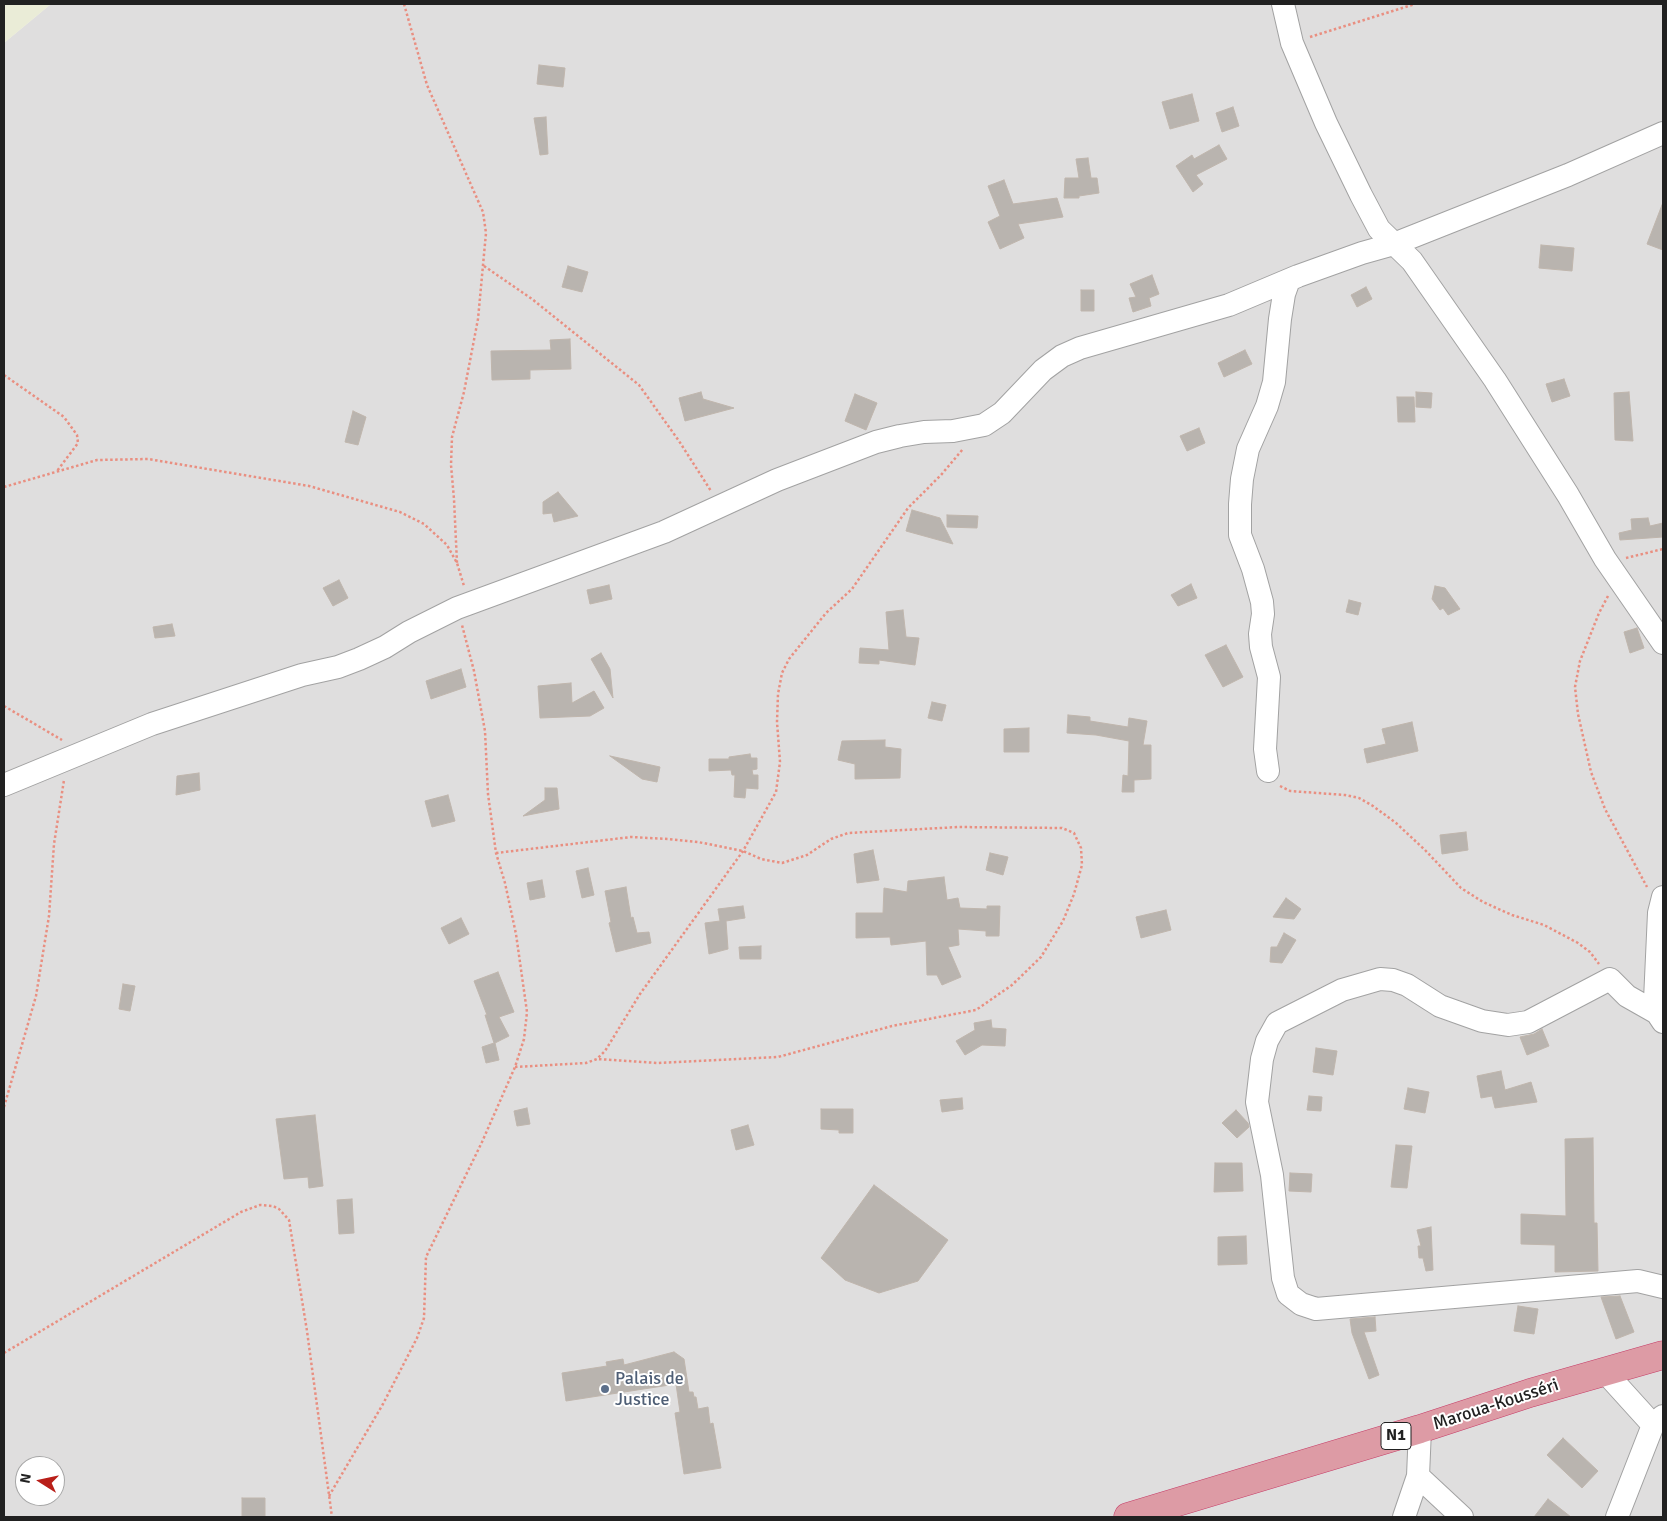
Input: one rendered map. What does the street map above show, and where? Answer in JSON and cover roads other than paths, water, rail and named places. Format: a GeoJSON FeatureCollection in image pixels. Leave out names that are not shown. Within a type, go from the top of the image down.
{"type":"FeatureCollection","features":[{"type":"Feature","properties":{"kind":"highway","name":"Maroua-Kousséri"},"geometry":{"type":"LineString","coordinates":[[1128,1517],[1420,1429],[1530,1393],[1663,1355]]}},
{"type":"Feature","properties":{"kind":"street"},"geometry":{"type":"LineString","coordinates":[[1283,4],[1292,43],[1326,123],[1379,229],[1412,261],[1496,380],[1568,494],[1605,559],[1663,643]]}},
{"type":"Feature","properties":{"kind":"street"},"geometry":{"type":"LineString","coordinates":[[4,785],[152,724],[302,675],[338,667],[359,659],[463,606],[664,532],[777,480],[876,442],[924,432],[953,431],[984,425],[1002,412],[1043,370],[1062,356],[1080,348],[1229,305],[1362,253],[1394,244],[1568,175],[1663,132]]}},
{"type":"Feature","properties":{"kind":"street"},"geometry":{"type":"LineString","coordinates":[[1268,771],[1265,749],[1269,676],[1261,647],[1262,602],[1253,569],[1240,535],[1240,504],[1242,479],[1248,449],[1267,406],[1274,382],[1280,319],[1284,294],[1289,280]]}},
{"type":"Feature","properties":{"kind":"street"},"geometry":{"type":"LineString","coordinates":[[1660,1018],[1654,1000],[1661,905]]}},
{"type":"Feature","properties":{"kind":"street"},"geometry":{"type":"LineString","coordinates":[[1660,1018],[1627,996],[1610,980],[1528,1022],[1508,1025],[1482,1021],[1440,1006],[1393,980],[1380,979],[1342,990],[1277,1023],[1267,1040],[1264,1050],[1257,1102],[1272,1175],[1283,1278],[1288,1294],[1301,1304],[1316,1309],[1638,1281],[1663,1287]]}},
{"type":"Feature","properties":{"kind":"street"},"geometry":{"type":"LineString","coordinates":[[1605,1372],[1658,1420],[1617,1517]]}},
{"type":"Feature","properties":{"kind":"street"},"geometry":{"type":"LineString","coordinates":[[1404,1517],[1418,1476],[1420,1429]]}},
{"type":"Feature","properties":{"kind":"street"},"geometry":{"type":"LineString","coordinates":[[1418,1476],[1462,1517]]}},
{"type":"Feature","properties":{"kind":"place","name":"Palais de Justice"},"geometry":{"type":"Point","coordinates":[605,1389]}}]}
